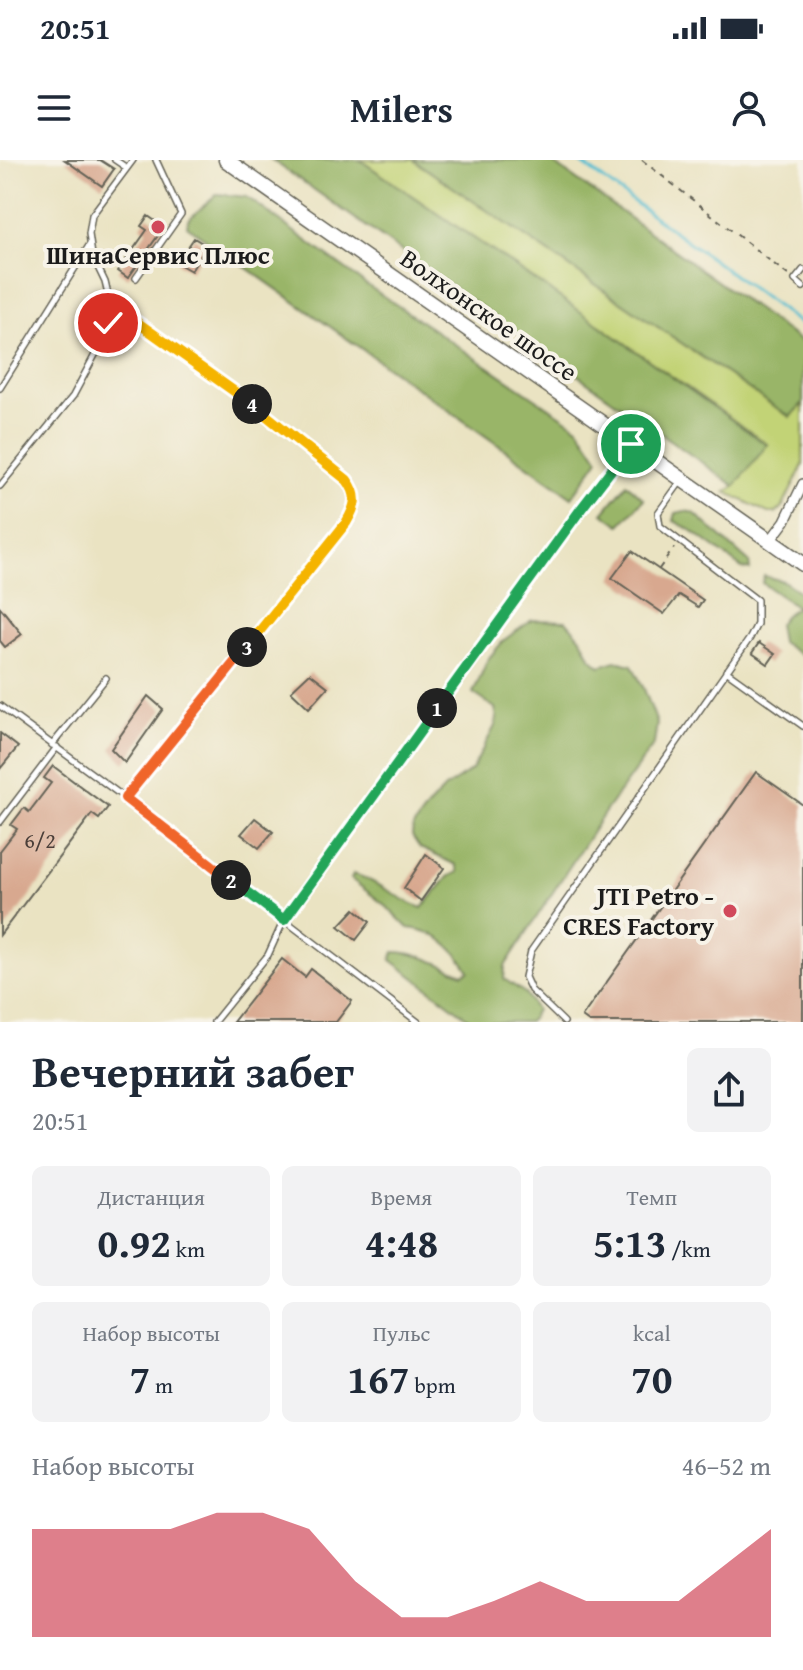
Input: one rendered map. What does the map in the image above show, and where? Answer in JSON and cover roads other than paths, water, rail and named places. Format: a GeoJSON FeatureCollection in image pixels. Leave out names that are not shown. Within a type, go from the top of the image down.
{"type":"FeatureCollection","features":[{"type":"Feature","properties":{"kind":"main road","name":"Волхонское шоссе"},"geometry":{"type":"LineString","coordinates":[[226,160],[803,564]]}},
{"type":"Feature","properties":{"kind":"street"},"geometry":{"type":"LineString","coordinates":[[770,541],[785,521],[803,484]]}},
{"type":"Feature","properties":{"kind":"lane"},"geometry":{"type":"LineString","coordinates":[[115,160],[127,168]]}},
{"type":"Feature","properties":{"kind":"lane"},"geometry":{"type":"LineString","coordinates":[[0,486],[73,396],[96,353],[108,323],[110,303],[105,282],[92,255],[89,234],[92,215],[133,160]]}},
{"type":"Feature","properties":{"kind":"lane"},"geometry":{"type":"LineString","coordinates":[[136,278],[181,214],[156,160]]}},
{"type":"Feature","properties":{"kind":"lane"},"geometry":{"type":"LineString","coordinates":[[0,388],[90,243]]}},
{"type":"Feature","properties":{"kind":"lane"},"geometry":{"type":"LineString","coordinates":[[803,270],[795,280],[803,287]]}},
{"type":"Feature","properties":{"kind":"lane"},"geometry":{"type":"LineString","coordinates":[[110,303],[254,406],[347,480],[356,498],[346,523],[125,798]]}},
{"type":"Feature","properties":{"kind":"lane"},"geometry":{"type":"LineString","coordinates":[[214,1022],[268,955],[284,920],[571,522],[631,444]]}},
{"type":"Feature","properties":{"kind":"lane"},"geometry":{"type":"LineString","coordinates":[[564,1022],[531,990],[525,977],[531,951],[757,624],[757,600],[660,526],[658,513],[682,479]]}},
{"type":"Feature","properties":{"kind":"lane"},"geometry":{"type":"LineString","coordinates":[[726,671],[803,726]]}},
{"type":"Feature","properties":{"kind":"lane"},"geometry":{"type":"LineString","coordinates":[[0,822],[106,678]]}},
{"type":"Feature","properties":{"kind":"lane"},"geometry":{"type":"LineString","coordinates":[[0,706],[418,1022]]}},
{"type":"Feature","properties":{"kind":"waterway"},"geometry":{"type":"LineString","coordinates":[[577,160],[803,326]]}},
{"type":"Feature","properties":{"kind":"place","name":"ШинаСервис Плюс"},"geometry":{"type":"Point","coordinates":[158,227]}},
{"type":"Feature","properties":{"kind":"place","name":"JTI Petro - CRES Factory"},"geometry":{"type":"Point","coordinates":[730,911]}}]}
